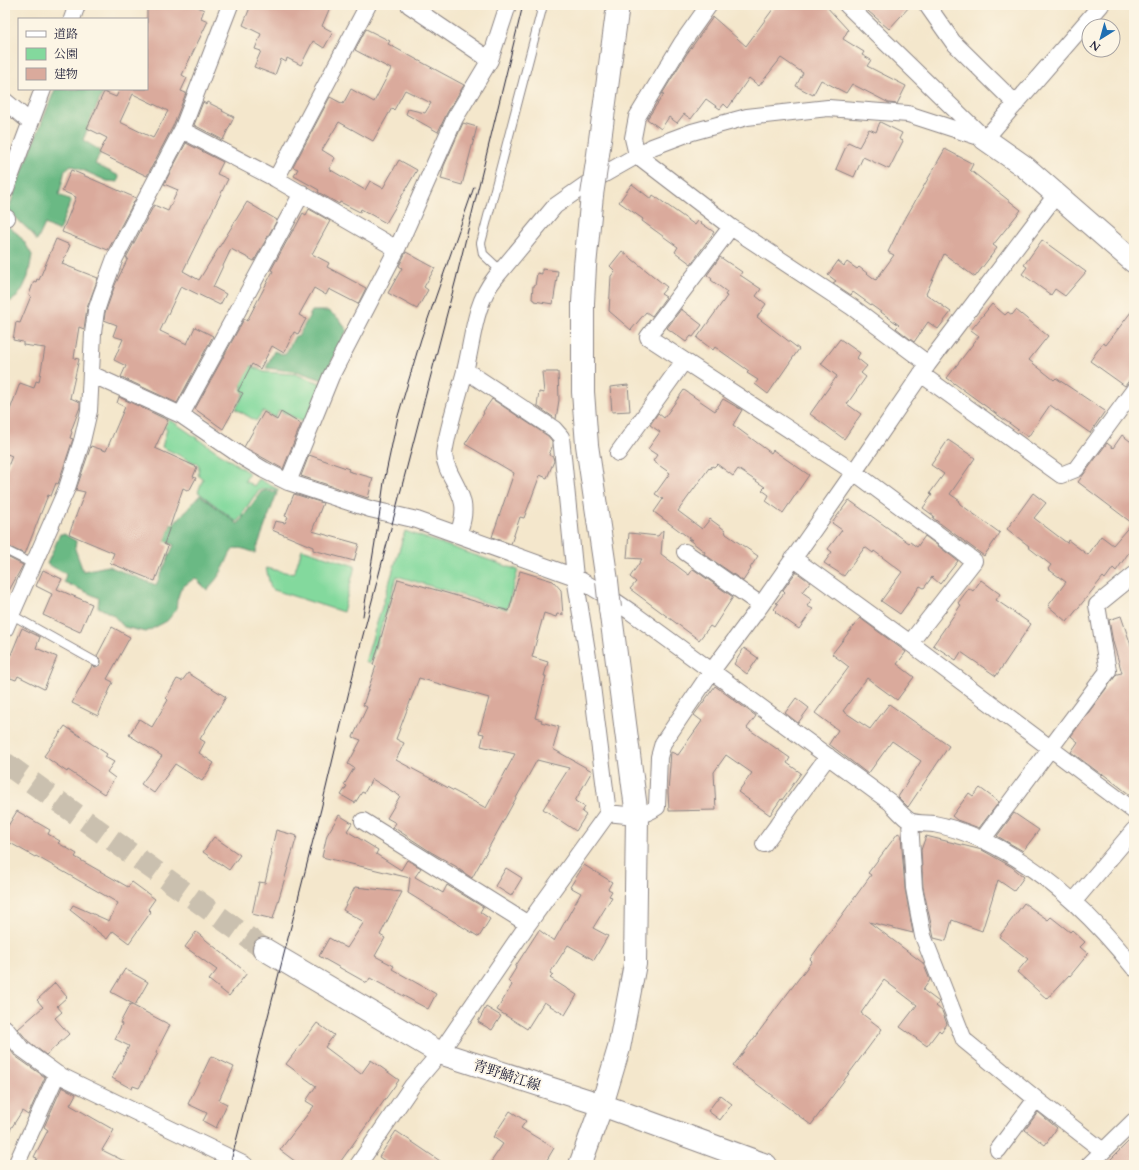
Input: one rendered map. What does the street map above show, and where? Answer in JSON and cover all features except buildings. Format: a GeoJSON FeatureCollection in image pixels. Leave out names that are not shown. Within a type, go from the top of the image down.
{"type":"FeatureCollection","features":[{"type":"Feature","properties":{"kind":"street"},"geometry":{"type":"LineString","coordinates":[[72,18],[77,5]]}},
{"type":"Feature","properties":{"kind":"street"},"geometry":{"type":"LineString","coordinates":[[8,622],[67,488],[82,441],[89,411],[93,333],[96,311],[110,255],[182,130],[230,5]]}},
{"type":"Feature","properties":{"kind":"street"},"geometry":{"type":"LineString","coordinates":[[276,179],[368,5]]}},
{"type":"Feature","properties":{"kind":"street"},"geometry":{"type":"LineString","coordinates":[[409,5],[490,60]]}},
{"type":"Feature","properties":{"kind":"street"},"geometry":{"type":"LineString","coordinates":[[288,482],[331,376],[397,249],[455,118],[490,60],[508,5]]}},
{"type":"Feature","properties":{"kind":"street"},"geometry":{"type":"LineString","coordinates":[[580,1165],[602,1105],[619,1048],[636,964],[637,816],[610,608],[608,581],[587,445],[583,392],[583,303],[585,266],[592,195],[618,5]]}},
{"type":"Feature","properties":{"kind":"street"},"geometry":{"type":"LineString","coordinates":[[709,5],[682,43],[637,117],[633,138],[638,156],[731,227],[852,307],[924,369],[1061,475],[1076,469],[1134,390]]}},
{"type":"Feature","properties":{"kind":"street"},"geometry":{"type":"LineString","coordinates":[[847,5],[985,139],[1025,167],[1134,262]]}},
{"type":"Feature","properties":{"kind":"street"},"geometry":{"type":"LineString","coordinates":[[927,5],[953,42],[1016,104]]}},
{"type":"Feature","properties":{"kind":"street"},"geometry":{"type":"LineString","coordinates":[[985,139],[1101,5]]}},
{"type":"Feature","properties":{"kind":"street"},"geometry":{"type":"LineString","coordinates":[[5,191],[43,90]]}},
{"type":"Feature","properties":{"kind":"street"},"geometry":{"type":"LineString","coordinates":[[5,101],[30,122]]}},
{"type":"Feature","properties":{"kind":"street"},"geometry":{"type":"LineString","coordinates":[[458,536],[464,513],[463,504],[447,469],[444,461],[444,454],[480,307],[490,285],[555,206],[585,185],[652,147],[692,132],[746,117],[828,108],[908,114],[985,139]]}},
{"type":"Feature","properties":{"kind":"street"},"geometry":{"type":"LineString","coordinates":[[182,130],[302,193],[397,249]]}},
{"type":"Feature","properties":{"kind":"street"},"geometry":{"type":"LineString","coordinates":[[181,415],[302,193]]}},
{"type":"Feature","properties":{"kind":"street"},"geometry":{"type":"LineString","coordinates":[[608,814],[637,816],[648,814],[657,808],[660,749],[663,743],[711,672],[761,605],[854,472],[924,369],[1056,195]]}},
{"type":"Feature","properties":{"kind":"street"},"geometry":{"type":"LineString","coordinates":[[731,227],[648,337],[854,472],[974,561],[910,643]]}},
{"type":"Feature","properties":{"kind":"street"},"geometry":{"type":"LineString","coordinates":[[618,453],[684,361]]}},
{"type":"Feature","properties":{"kind":"street"},"geometry":{"type":"LineString","coordinates":[[358,1165],[412,1086],[440,1053],[528,924],[608,814],[590,670],[575,577],[561,437],[554,429],[465,370]]}},
{"type":"Feature","properties":{"kind":"street"},"geometry":{"type":"LineString","coordinates":[[91,374],[181,415],[244,458],[288,482],[370,509],[417,520],[575,577],[631,612],[890,802],[910,821],[935,824],[965,833],[1005,851],[1029,867],[1074,901],[1116,945],[1134,968]]}},
{"type":"Feature","properties":{"kind":"street"},"geometry":{"type":"LineString","coordinates":[[685,552],[761,605]]}},
{"type":"Feature","properties":{"kind":"street"},"geometry":{"type":"LineString","coordinates":[[793,558],[910,643],[1134,811]]}},
{"type":"Feature","properties":{"kind":"street"},"geometry":{"type":"LineString","coordinates":[[982,840],[1108,671],[1097,605],[1134,575]]}},
{"type":"Feature","properties":{"kind":"street"},"geometry":{"type":"LineString","coordinates":[[764,844],[828,756]]}},
{"type":"Feature","properties":{"kind":"street"},"geometry":{"type":"LineString","coordinates":[[363,821],[528,924]]}},
{"type":"Feature","properties":{"kind":"street"},"geometry":{"type":"LineString","coordinates":[[910,821],[914,888],[923,936],[964,1040],[1103,1151]]}},
{"type":"Feature","properties":{"kind":"street"},"geometry":{"type":"LineString","coordinates":[[1074,901],[1134,830]]}},
{"type":"Feature","properties":{"kind":"street","name":"青野鯖江線"},"geometry":{"type":"LineString","coordinates":[[264,949],[440,1053],[602,1105],[766,1165]]}},
{"type":"Feature","properties":{"kind":"street"},"geometry":{"type":"LineString","coordinates":[[5,1028],[21,1048],[57,1074],[245,1165]]}},
{"type":"Feature","properties":{"kind":"street"},"geometry":{"type":"LineString","coordinates":[[16,1165],[57,1074]]}},
{"type":"Feature","properties":{"kind":"street"},"geometry":{"type":"LineString","coordinates":[[998,1150],[1036,1099]]}},
{"type":"Feature","properties":{"kind":"street"},"geometry":{"type":"LineString","coordinates":[[1089,1165],[1134,1121]]}},
{"type":"Feature","properties":{"kind":"lane"},"geometry":{"type":"LineString","coordinates":[[501,271],[483,254],[481,243],[542,5]]}},
{"type":"Feature","properties":{"kind":"lane"},"geometry":{"type":"LineString","coordinates":[[5,550],[33,564]]}},
{"type":"Feature","properties":{"kind":"lane"},"geometry":{"type":"LineString","coordinates":[[8,622],[96,662]]}},
{"type":"Feature","properties":{"kind":"green space"},"geometry":{"type":"Polygon","coordinates":[[[55,90],[104,90],[83,140],[101,151],[95,164],[119,176],[118,182],[107,181],[71,165],[65,170],[59,195],[71,200],[59,231],[45,224],[37,241],[31,232],[8,211],[55,90]]]}},
{"type":"Feature","properties":{"kind":"green space"},"geometry":{"type":"Polygon","coordinates":[[[5,224],[19,235],[32,255],[28,277],[23,288],[17,297],[5,305],[5,224]]]}},
{"type":"Feature","properties":{"kind":"green space"},"geometry":{"type":"Polygon","coordinates":[[[312,311],[328,311],[338,318],[347,330],[323,380],[299,372],[266,368],[274,351],[285,355],[295,336],[298,337],[312,311]]]}},
{"type":"Feature","properties":{"kind":"green space"},"geometry":{"type":"Polygon","coordinates":[[[223,352],[264,372],[295,374],[323,384],[307,424],[279,410],[275,418],[263,411],[256,421],[236,409],[244,393],[241,390],[242,386],[214,370],[223,352]]]}},
{"type":"Feature","properties":{"kind":"green space"},"geometry":{"type":"Polygon","coordinates":[[[154,413],[175,423],[249,473],[245,481],[254,486],[259,479],[279,490],[266,489],[259,491],[237,522],[198,492],[203,479],[198,475],[199,465],[162,447],[167,429],[150,422],[154,413]]]}},
{"type":"Feature","properties":{"kind":"green space"},"geometry":{"type":"Polygon","coordinates":[[[266,490],[277,493],[255,553],[240,548],[232,551],[220,574],[207,590],[195,578],[181,588],[177,600],[176,610],[167,621],[146,632],[124,627],[113,615],[98,607],[99,598],[64,582],[66,574],[47,564],[60,534],[64,534],[76,541],[75,549],[83,571],[108,566],[156,585],[174,545],[135,528],[128,512],[173,525],[200,495],[238,524],[261,492],[266,490]]]}},
{"type":"Feature","properties":{"kind":"green space"},"geometry":{"type":"Polygon","coordinates":[[[405,531],[518,570],[507,609],[397,576],[370,664],[365,662],[405,531]]]}},
{"type":"Feature","properties":{"kind":"green space"},"geometry":{"type":"Polygon","coordinates":[[[302,549],[355,566],[343,612],[271,589],[266,568],[294,574],[302,549]]]}},
{"type":"Feature","properties":{"kind":"tunnel"},"geometry":{"type":"LineString","coordinates":[[5,763],[264,949]]}},
{"type":"Feature","properties":{"kind":"tram line"},"geometry":{"type":"LineString","coordinates":[[230,1165],[321,809],[356,662],[456,279],[523,5]]}},
{"type":"Feature","properties":{"kind":"tram line"},"geometry":{"type":"LineString","coordinates":[[363,616],[384,482],[398,416],[421,339],[474,187]]}}]}
